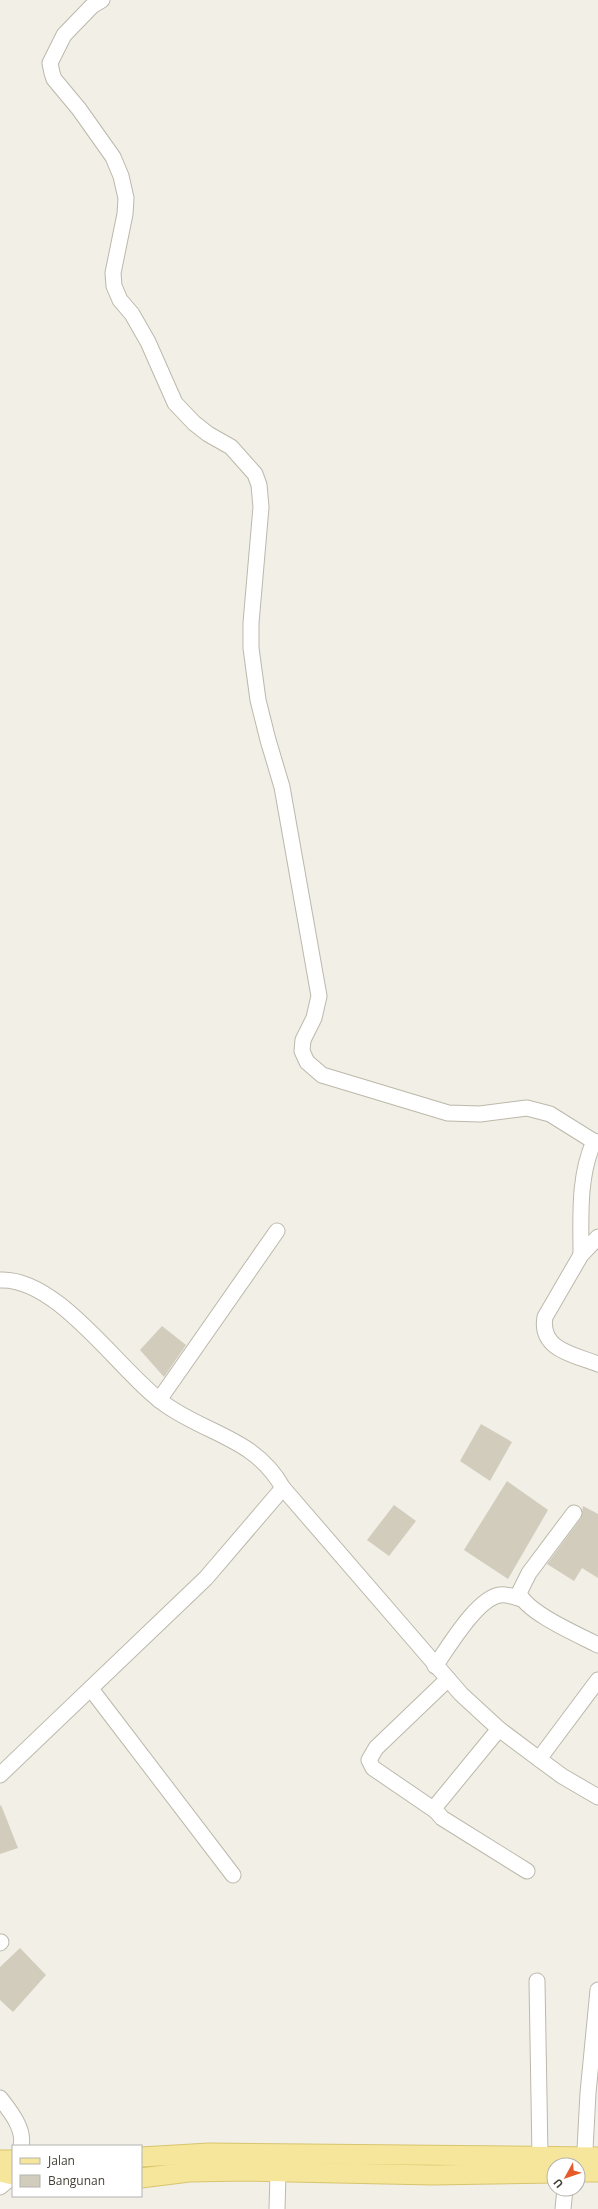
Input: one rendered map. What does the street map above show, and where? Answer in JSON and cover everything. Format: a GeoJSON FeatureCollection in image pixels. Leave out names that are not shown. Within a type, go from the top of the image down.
{"type":"FeatureCollection","features":[{"type":"Feature","properties":{"kind":"main road"},"geometry":{"type":"LineString","coordinates":[[142,2157],[209,2153],[540,2156],[588,2166]]}},
{"type":"Feature","properties":{"kind":"main road"},"geometry":{"type":"LineString","coordinates":[[0,2160],[12,2160]]}},
{"type":"Feature","properties":{"kind":"main road"},"geometry":{"type":"LineString","coordinates":[[0,2172],[12,2176]]}},
{"type":"Feature","properties":{"kind":"main road"},"geometry":{"type":"LineString","coordinates":[[142,2178],[189,2172],[433,2175],[546,2173]]}},
{"type":"Feature","properties":{"kind":"street"},"geometry":{"type":"LineString","coordinates":[[102,0],[92,6],[74,22],[64,35],[50,63],[54,79],[79,109],[109,151],[121,176],[126,198],[126,214],[113,273],[114,286],[120,300],[132,314],[148,342],[175,403],[194,424],[231,447],[255,474],[261,491],[260,534],[251,624],[252,648],[258,700],[282,787],[320,996],[314,1018],[303,1040],[302,1051],[314,1069],[332,1079],[448,1113],[480,1114],[526,1108],[550,1114],[596,1143],[588,1154],[581,1189],[582,1255]]}},
{"type":"Feature","properties":{"kind":"street"},"geometry":{"type":"LineString","coordinates":[[159,1400],[277,1231]]}},
{"type":"Feature","properties":{"kind":"street"},"geometry":{"type":"LineString","coordinates":[[598,1237],[582,1255],[545,1317],[544,1323],[549,1340],[556,1348],[598,1364]]}},
{"type":"Feature","properties":{"kind":"street"},"geometry":{"type":"LineString","coordinates":[[0,1280],[10,1280],[30,1287],[75,1317],[159,1400],[183,1416],[242,1446],[261,1458],[275,1473],[283,1488],[448,1679],[500,1729],[562,1776],[598,1797]]}},
{"type":"Feature","properties":{"kind":"street"},"geometry":{"type":"LineString","coordinates":[[0,1775],[218,1565],[283,1488]]}},
{"type":"Feature","properties":{"kind":"street"},"geometry":{"type":"LineString","coordinates":[[521,1599],[519,1593],[529,1573],[574,1513]]}},
{"type":"Feature","properties":{"kind":"street"},"geometry":{"type":"LineString","coordinates":[[436,1666],[468,1620],[488,1599],[499,1595],[521,1599],[544,1615],[598,1645]]}},
{"type":"Feature","properties":{"kind":"street"},"geometry":{"type":"LineString","coordinates":[[448,1679],[376,1748],[369,1760],[373,1768],[436,1811],[442,1818],[528,1870]]}},
{"type":"Feature","properties":{"kind":"street"},"geometry":{"type":"LineString","coordinates":[[539,1759],[598,1680]]}},
{"type":"Feature","properties":{"kind":"street"},"geometry":{"type":"LineString","coordinates":[[91,1689],[233,1875]]}},
{"type":"Feature","properties":{"kind":"street"},"geometry":{"type":"LineString","coordinates":[[436,1811],[435,1807],[500,1729]]}},
{"type":"Feature","properties":{"kind":"street"},"geometry":{"type":"LineString","coordinates":[[537,1981],[540,2156]]}},
{"type":"Feature","properties":{"kind":"street"},"geometry":{"type":"LineString","coordinates":[[588,2166],[598,1990]]}},
{"type":"Feature","properties":{"kind":"street"},"geometry":{"type":"LineString","coordinates":[[0,2098],[16,2121],[22,2134],[21,2145]]}},
{"type":"Feature","properties":{"kind":"street"},"geometry":{"type":"LineString","coordinates":[[277,2209],[278,2173]]}},
{"type":"Feature","properties":{"kind":"street"},"geometry":{"type":"LineString","coordinates":[[0,2187],[12,2177]]}},
{"type":"Feature","properties":{"kind":"street"},"geometry":{"type":"LineString","coordinates":[[563,2209],[564,2197]]}},
{"type":"Feature","properties":{"kind":"building"},"geometry":{"type":"Polygon","coordinates":[[[162,1326],[186,1345],[164,1377],[140,1350],[162,1326]]]}},
{"type":"Feature","properties":{"kind":"building"},"geometry":{"type":"Polygon","coordinates":[[[481,1424],[512,1442],[490,1481],[460,1461],[481,1424]]]}},
{"type":"Feature","properties":{"kind":"building"},"geometry":{"type":"Polygon","coordinates":[[[507,1481],[548,1510],[508,1579],[464,1550],[507,1481]]]}},
{"type":"Feature","properties":{"kind":"building"},"geometry":{"type":"Polygon","coordinates":[[[394,1505],[416,1521],[389,1556],[367,1540],[394,1505]]]}},
{"type":"Feature","properties":{"kind":"building"},"geometry":{"type":"Polygon","coordinates":[[[583,1506],[598,1514],[598,1578],[582,1568],[574,1581],[547,1564],[581,1518],[583,1506]]]}},
{"type":"Feature","properties":{"kind":"building"},"geometry":{"type":"Polygon","coordinates":[[[1,1805],[18,1848],[0,1854],[0,1806],[1,1805]]]}},
{"type":"Feature","properties":{"kind":"building"},"geometry":{"type":"Polygon","coordinates":[[[20,1948],[46,1975],[13,2012],[0,2000],[0,1967],[20,1948]]]}}]}
